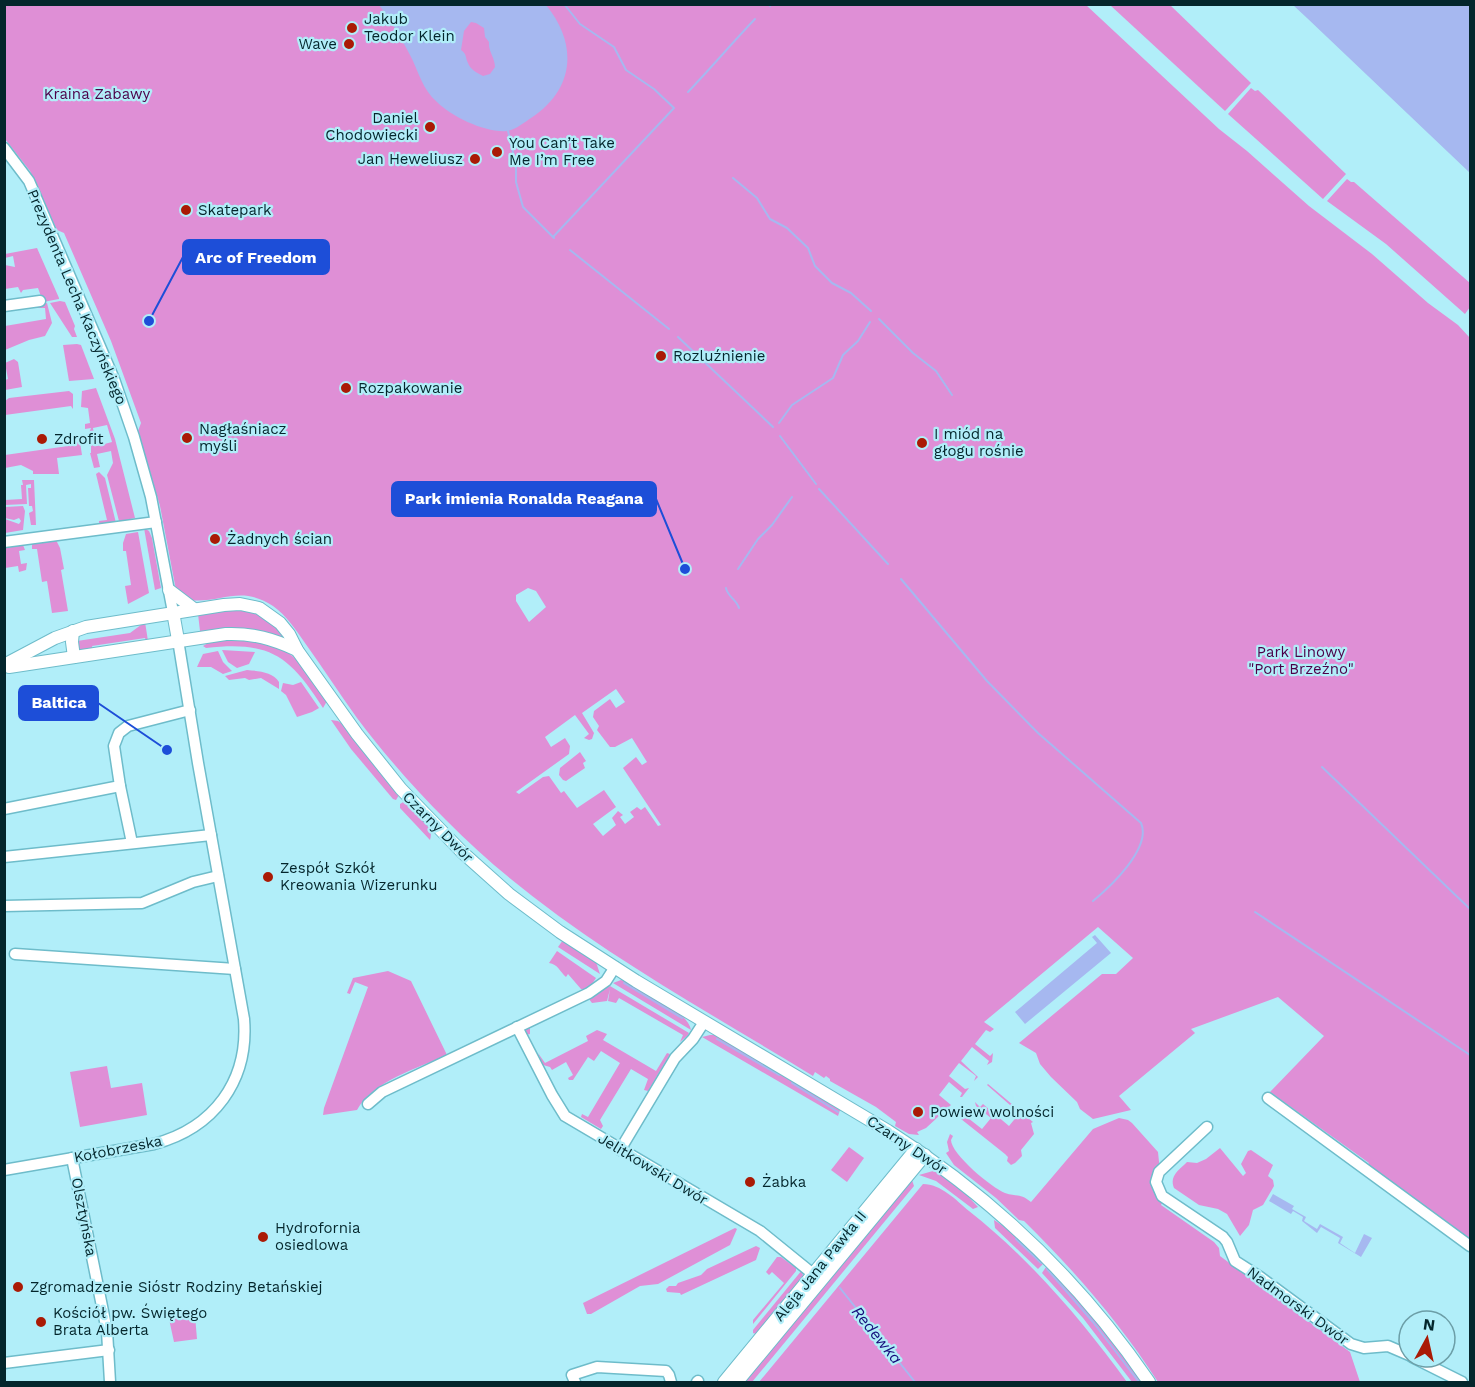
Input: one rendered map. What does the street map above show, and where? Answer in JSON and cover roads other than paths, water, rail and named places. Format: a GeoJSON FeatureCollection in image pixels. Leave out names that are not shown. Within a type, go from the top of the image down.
{"type":"FeatureCollection","features":[{"type":"Feature","properties":{"kind":"main road"},"geometry":{"type":"LineString","coordinates":[[169,590],[194,609]]}},
{"type":"Feature","properties":{"kind":"main road","name":"Czarny Dwór"},"geometry":{"type":"LineString","coordinates":[[4,666],[73,631],[194,609],[240,604],[259,609],[280,623],[368,749],[412,801],[443,834],[522,904],[615,968],[921,1152],[943,1168],[996,1210],[1050,1260],[1108,1326],[1149,1383]]}},
{"type":"Feature","properties":{"kind":"main road","name":"Prezydenta Lecha Kaczyńskiego"},"geometry":{"type":"LineString","coordinates":[[173,612],[178,640]]}},
{"type":"Feature","properties":{"kind":"main road"},"geometry":{"type":"LineString","coordinates":[[73,631],[74,657]]}},
{"type":"Feature","properties":{"kind":"main road"},"geometry":{"type":"LineString","coordinates":[[4,666],[226,634],[251,634],[272,639],[297,650]]}},
{"type":"Feature","properties":{"kind":"main road","name":"Aleja Jana Pawła II"},"geometry":{"type":"LineString","coordinates":[[724,1383],[910,1174],[921,1152]]}},
{"type":"Feature","properties":{"kind":"main road","name":"Aleja Jana Pawła II"},"geometry":{"type":"LineString","coordinates":[[737,1383],[816,1279],[921,1152]]}},
{"type":"Feature","properties":{"kind":"main road"},"geometry":{"type":"LineString","coordinates":[[910,1174],[921,1169],[943,1168]]}},
{"type":"Feature","properties":{"kind":"street","name":"Prezydenta Lecha Kaczyńskiego"},"geometry":{"type":"LineString","coordinates":[[4,148],[29,181],[114,379],[134,437],[156,522],[173,612]]}},
{"type":"Feature","properties":{"kind":"street"},"geometry":{"type":"LineString","coordinates":[[4,306],[40,301]]}},
{"type":"Feature","properties":{"kind":"street"},"geometry":{"type":"LineString","coordinates":[[4,542],[156,522]]}},
{"type":"Feature","properties":{"kind":"street","name":"Prezydenta Lecha Kaczyńskiego"},"geometry":{"type":"LineString","coordinates":[[178,640],[240,1000]]}},
{"type":"Feature","properties":{"kind":"street"},"geometry":{"type":"LineString","coordinates":[[132,843],[114,751],[115,741],[119,733],[128,726],[190,710]]}},
{"type":"Feature","properties":{"kind":"street"},"geometry":{"type":"LineString","coordinates":[[4,809],[120,786]]}},
{"type":"Feature","properties":{"kind":"street"},"geometry":{"type":"LineString","coordinates":[[4,856],[211,836]]}},
{"type":"Feature","properties":{"kind":"street"},"geometry":{"type":"LineString","coordinates":[[4,906],[142,903],[193,882],[218,876]]}},
{"type":"Feature","properties":{"kind":"street"},"geometry":{"type":"LineString","coordinates":[[15,954],[235,969]]}},
{"type":"Feature","properties":{"kind":"street"},"geometry":{"type":"LineString","coordinates":[[368,1104],[382,1092],[589,993],[606,981],[615,968]]}},
{"type":"Feature","properties":{"kind":"street","name":"Kołobrzeska"},"geometry":{"type":"LineString","coordinates":[[4,1170],[165,1141],[185,1133],[205,1119],[229,1091],[240,1065],[244,1037],[240,1000]]}},
{"type":"Feature","properties":{"kind":"street"},"geometry":{"type":"LineString","coordinates":[[620,1150],[675,1058],[693,1039],[704,1022]]}},
{"type":"Feature","properties":{"kind":"street","name":"Jelitkowski Dwór"},"geometry":{"type":"LineString","coordinates":[[517,1028],[560,1110],[573,1122],[760,1231],[816,1279]]}},
{"type":"Feature","properties":{"kind":"street"},"geometry":{"type":"LineString","coordinates":[[1269,1098],[1470,1246]]}},
{"type":"Feature","properties":{"kind":"street","name":"Nadmorski Dwór"},"geometry":{"type":"LineString","coordinates":[[1208,1127],[1159,1172],[1156,1182],[1162,1196],[1222,1237],[1227,1242],[1235,1261],[1347,1342],[1362,1348],[1388,1346],[1397,1350]]}},
{"type":"Feature","properties":{"kind":"street","name":"Olsztyńska"},"geometry":{"type":"LineString","coordinates":[[72,1158],[104,1313],[109,1350],[110,1383]]}},
{"type":"Feature","properties":{"kind":"street"},"geometry":{"type":"LineString","coordinates":[[4,1363],[109,1350]]}},
{"type":"Feature","properties":{"kind":"street"},"geometry":{"type":"LineString","coordinates":[[575,1383],[572,1375],[597,1367],[666,1371],[671,1383]]}},
{"type":"Feature","properties":{"kind":"street","name":"Nadmorski Dwór"},"geometry":{"type":"LineString","coordinates":[[1435,1369],[1461,1383]]}},
{"type":"Feature","properties":{"kind":"water"},"geometry":{"type":"Polygon","coordinates":[[[379,5],[546,5],[563,35],[567,50],[564,80],[546,106],[520,126],[507,131],[499,131],[470,123],[443,108],[428,92],[403,42],[379,5]],[[471,22],[464,31],[461,50],[470,67],[483,76],[490,74],[495,64],[484,28],[471,22]]]}},
{"type":"Feature","properties":{"kind":"water"},"geometry":{"type":"Polygon","coordinates":[[[1293,5],[1470,5],[1470,173],[1307,18],[1293,5]]]}},
{"type":"Feature","properties":{"kind":"water"},"geometry":{"type":"Polygon","coordinates":[[[1095,935],[1111,953],[1025,1024],[1015,1012],[1097,943],[1092,937],[1095,935]]]}},
{"type":"Feature","properties":{"kind":"water"},"geometry":{"type":"Polygon","coordinates":[[[1273,1194],[1294,1206],[1292,1209],[1306,1217],[1304,1221],[1317,1229],[1320,1224],[1343,1237],[1340,1243],[1355,1253],[1364,1234],[1372,1238],[1361,1257],[1338,1243],[1340,1238],[1321,1227],[1317,1233],[1302,1221],[1303,1217],[1293,1211],[1291,1214],[1269,1201],[1273,1194]]]}},
{"type":"Feature","properties":{"kind":"waterway"},"geometry":{"type":"LineString","coordinates":[[553,237],[674,108],[654,89],[626,70],[614,47],[580,24],[564,4]]}},
{"type":"Feature","properties":{"kind":"waterway"},"geometry":{"type":"LineString","coordinates":[[688,92],[755,19]]}},
{"type":"Feature","properties":{"kind":"waterway"},"geometry":{"type":"LineString","coordinates":[[508,131],[516,165],[516,182],[523,207],[554,238]]}},
{"type":"Feature","properties":{"kind":"waterway"},"geometry":{"type":"LineString","coordinates":[[733,178],[757,198],[770,219],[787,228],[808,248],[815,266],[832,283],[851,293],[871,311]]}},
{"type":"Feature","properties":{"kind":"waterway"},"geometry":{"type":"LineString","coordinates":[[570,250],[669,329]]}},
{"type":"Feature","properties":{"kind":"waterway"},"geometry":{"type":"LineString","coordinates":[[879,319],[913,353],[936,371],[952,395]]}},
{"type":"Feature","properties":{"kind":"waterway"},"geometry":{"type":"LineString","coordinates":[[779,423],[792,405],[833,378],[843,355],[858,341],[870,322]]}},
{"type":"Feature","properties":{"kind":"waterway"},"geometry":{"type":"LineString","coordinates":[[678,337],[773,427]]}},
{"type":"Feature","properties":{"kind":"waterway"},"geometry":{"type":"LineString","coordinates":[[780,436],[816,484]]}},
{"type":"Feature","properties":{"kind":"waterway"},"geometry":{"type":"LineString","coordinates":[[819,489],[888,564]]}},
{"type":"Feature","properties":{"kind":"waterway"},"geometry":{"type":"LineString","coordinates":[[738,569],[758,539],[772,525],[792,497]]}},
{"type":"Feature","properties":{"kind":"waterway"},"geometry":{"type":"LineString","coordinates":[[901,579],[987,681],[1038,733],[1141,823],[1143,833],[1141,844],[1135,855],[1119,877],[1093,901]]}},
{"type":"Feature","properties":{"kind":"waterway"},"geometry":{"type":"LineString","coordinates":[[726,588],[739,608]]}},
{"type":"Feature","properties":{"kind":"waterway"},"geometry":{"type":"LineString","coordinates":[[1322,767],[1470,909]]}},
{"type":"Feature","properties":{"kind":"waterway"},"geometry":{"type":"LineString","coordinates":[[1255,912],[1470,1055]]}},
{"type":"Feature","properties":{"kind":"waterway"},"geometry":{"type":"LineString","coordinates":[[624,983],[682,1018]]}},
{"type":"Feature","properties":{"kind":"waterway"},"geometry":{"type":"LineString","coordinates":[[717,1039],[779,1075]]}},
{"type":"Feature","properties":{"kind":"waterway"},"geometry":{"type":"LineString","coordinates":[[792,1083],[838,1112]]}},
{"type":"Feature","properties":{"kind":"waterway"},"geometry":{"type":"LineString","coordinates":[[1016,1239],[1041,1263]]}},
{"type":"Feature","properties":{"kind":"waterway"},"geometry":{"type":"LineString","coordinates":[[1047,1269],[1093,1322],[1139,1382]]}},
{"type":"Feature","properties":{"kind":"waterway","name":"Redewka"},"geometry":{"type":"LineString","coordinates":[[840,1288],[915,1382]]}},
{"type":"Feature","properties":{"kind":"place","name":"Jakub Teodor Klein"},"geometry":{"type":"Point","coordinates":[352,28]}},
{"type":"Feature","properties":{"kind":"place","name":"Wave"},"geometry":{"type":"Point","coordinates":[349,44]}},
{"type":"Feature","properties":{"kind":"place","name":"Daniel Chodowiecki"},"geometry":{"type":"Point","coordinates":[430,127]}},
{"type":"Feature","properties":{"kind":"place","name":"You Can’t Take Me I’m Free"},"geometry":{"type":"Point","coordinates":[497,152]}},
{"type":"Feature","properties":{"kind":"place","name":"Jan Heweliusz"},"geometry":{"type":"Point","coordinates":[475,159]}},
{"type":"Feature","properties":{"kind":"place","name":"Skatepark"},"geometry":{"type":"Point","coordinates":[186,210]}},
{"type":"Feature","properties":{"kind":"place","name":"Arc of Freedom"},"geometry":{"type":"Point","coordinates":[149,321]}},
{"type":"Feature","properties":{"kind":"place","name":"Rozluźnienie"},"geometry":{"type":"Point","coordinates":[661,356]}},
{"type":"Feature","properties":{"kind":"place","name":"Rozpakowanie"},"geometry":{"type":"Point","coordinates":[346,388]}},
{"type":"Feature","properties":{"kind":"place","name":"Nagłaśniacz myśli"},"geometry":{"type":"Point","coordinates":[187,438]}},
{"type":"Feature","properties":{"kind":"place","name":"Zdrofit"},"geometry":{"type":"Point","coordinates":[42,439]}},
{"type":"Feature","properties":{"kind":"place","name":"I miód na głogu rośnie"},"geometry":{"type":"Point","coordinates":[922,443]}},
{"type":"Feature","properties":{"kind":"place","name":"Żadnych ścian"},"geometry":{"type":"Point","coordinates":[215,539]}},
{"type":"Feature","properties":{"kind":"place","name":"Park imienia Ronalda Reagana"},"geometry":{"type":"Point","coordinates":[685,569]}},
{"type":"Feature","properties":{"kind":"place","name":"Baltica"},"geometry":{"type":"Point","coordinates":[167,750]}},
{"type":"Feature","properties":{"kind":"place","name":"Zespół Szkół Kreowania Wizerunku"},"geometry":{"type":"Point","coordinates":[268,877]}},
{"type":"Feature","properties":{"kind":"place","name":"Powiew wolności"},"geometry":{"type":"Point","coordinates":[918,1112]}},
{"type":"Feature","properties":{"kind":"place","name":"Żabka"},"geometry":{"type":"Point","coordinates":[750,1182]}},
{"type":"Feature","properties":{"kind":"place","name":"Hydrofornia osiedlowa"},"geometry":{"type":"Point","coordinates":[263,1237]}},
{"type":"Feature","properties":{"kind":"place","name":"Zgromadzenie Sióstr Rodziny Betańskiej"},"geometry":{"type":"Point","coordinates":[18,1287]}},
{"type":"Feature","properties":{"kind":"place","name":"Kościół pw. Świętego Brata Alberta"},"geometry":{"type":"Point","coordinates":[41,1322]}},
{"type":"Feature","properties":{"kind":"park label","name":"Kraina Zabawy"},"geometry":{"type":"Point","coordinates":[97,94]}},
{"type":"Feature","properties":{"kind":"park label","name":"Park Linowy \"Port Brzeźno\""},"geometry":{"type":"Point","coordinates":[1301,660]}}]}
